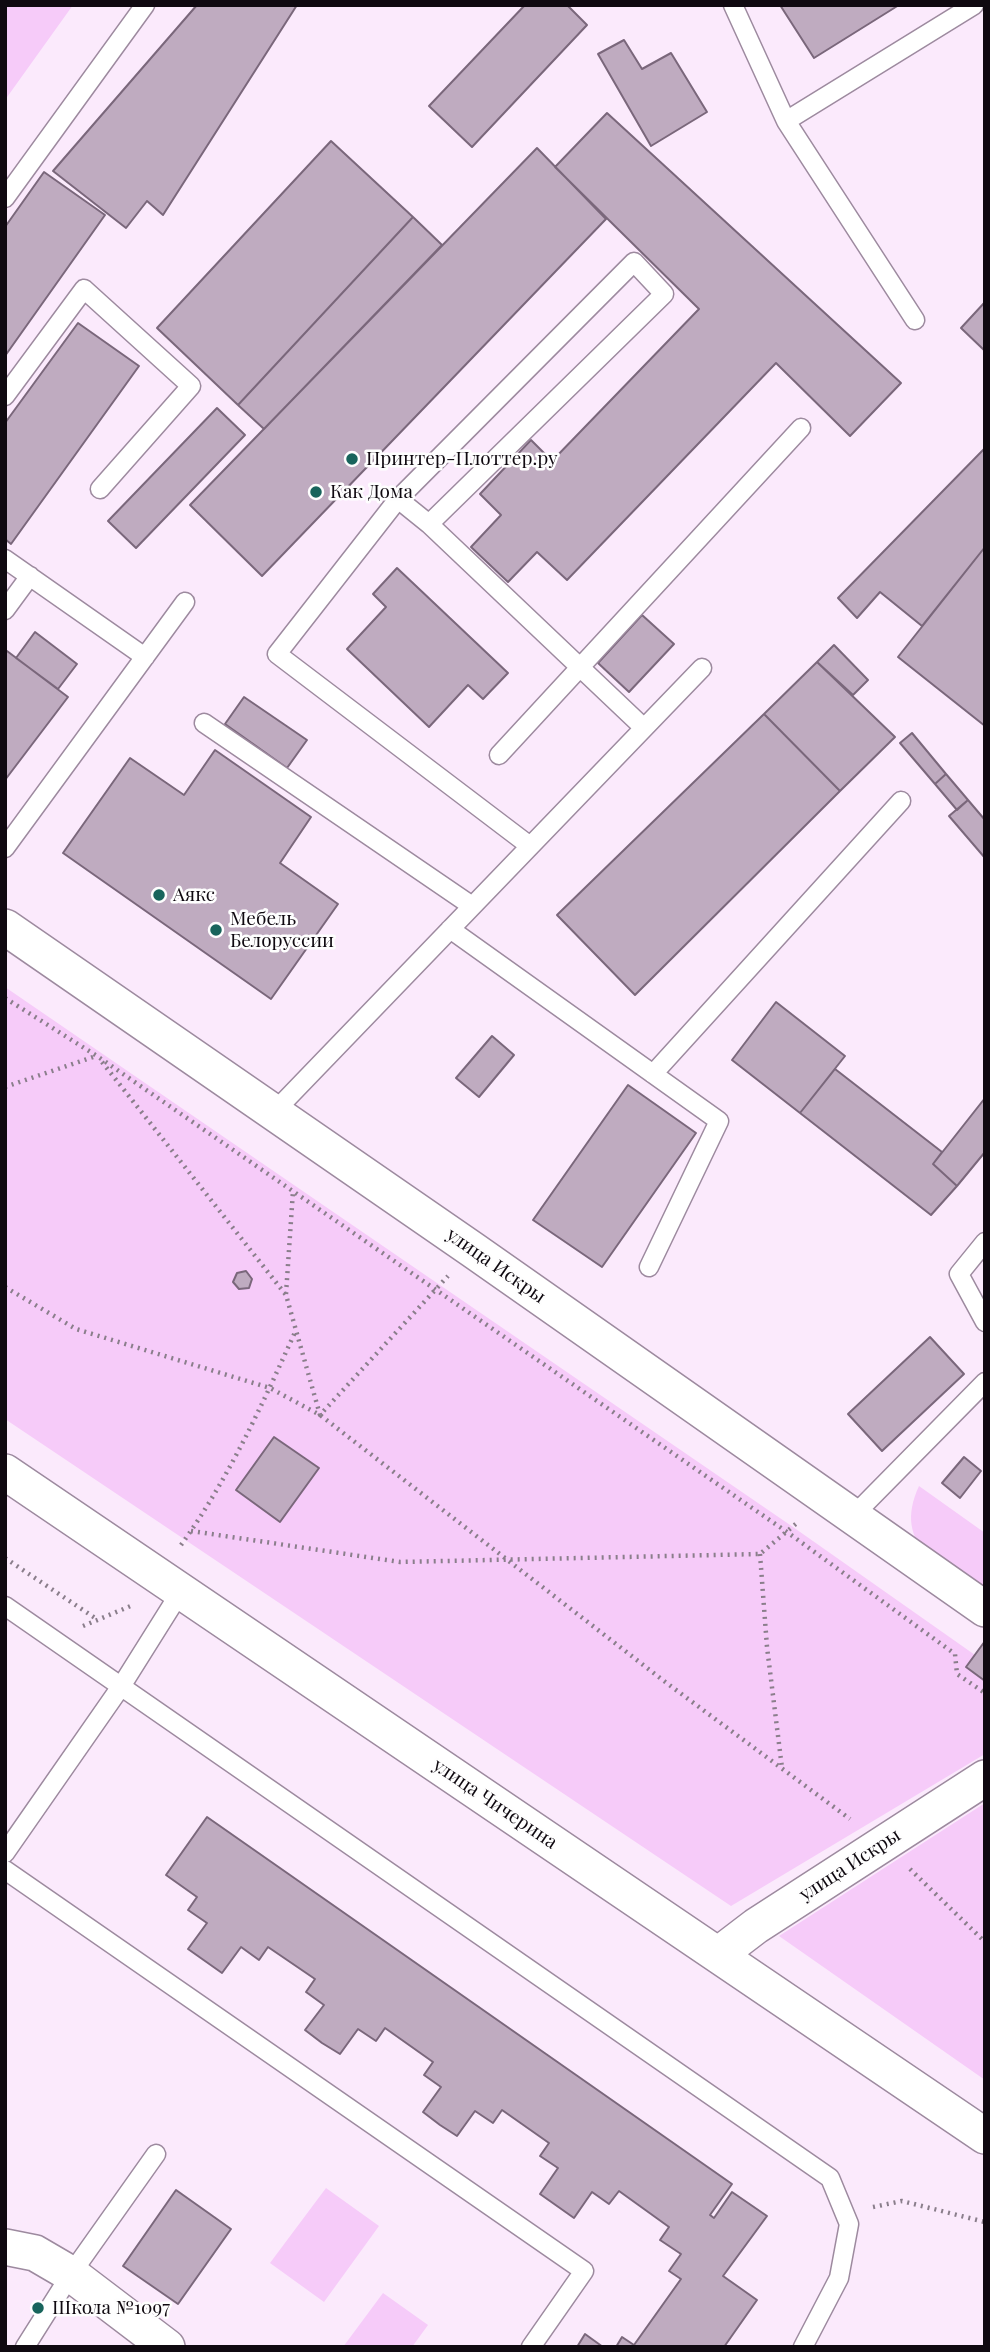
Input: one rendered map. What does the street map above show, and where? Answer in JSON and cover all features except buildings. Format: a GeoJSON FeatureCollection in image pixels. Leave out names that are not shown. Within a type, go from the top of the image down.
{"type":"FeatureCollection","features":[{"type":"Feature","properties":{"kind":"street","name":"улица Искры"},"geometry":{"type":"LineString","coordinates":[[5,927],[473,1250],[985,1609]]}},
{"type":"Feature","properties":{"kind":"street","name":"улица Чичерина"},"geometry":{"type":"LineString","coordinates":[[5,1472],[985,2136]]}},
{"type":"Feature","properties":{"kind":"street","name":"улица Искры"},"geometry":{"type":"LineString","coordinates":[[718,1955],[757,1926],[985,1778]]}},
{"type":"Feature","properties":{"kind":"street"},"geometry":{"type":"LineString","coordinates":[[5,2247],[34,2253],[71,2274],[167,2347]]}},
{"type":"Feature","properties":{"kind":"lane"},"geometry":{"type":"LineString","coordinates":[[5,198],[145,5]]}},
{"type":"Feature","properties":{"kind":"lane"},"geometry":{"type":"LineString","coordinates":[[733,5],[786,121],[915,320]]}},
{"type":"Feature","properties":{"kind":"lane"},"geometry":{"type":"LineString","coordinates":[[786,121],[974,5]]}},
{"type":"Feature","properties":{"kind":"lane"},"geometry":{"type":"LineString","coordinates":[[429,524],[664,294],[634,262],[398,499],[277,654],[530,846]]}},
{"type":"Feature","properties":{"kind":"lane"},"geometry":{"type":"LineString","coordinates":[[5,396],[84,289],[191,386],[100,489]]}},
{"type":"Feature","properties":{"kind":"lane"},"geometry":{"type":"LineString","coordinates":[[499,755],[802,428]]}},
{"type":"Feature","properties":{"kind":"lane"},"geometry":{"type":"LineString","coordinates":[[398,499],[429,524],[643,729]]}},
{"type":"Feature","properties":{"kind":"lane"},"geometry":{"type":"LineString","coordinates":[[5,559],[145,657]]}},
{"type":"Feature","properties":{"kind":"lane"},"geometry":{"type":"LineString","coordinates":[[5,610],[30,576]]}},
{"type":"Feature","properties":{"kind":"lane"},"geometry":{"type":"LineString","coordinates":[[5,848],[185,601]]}},
{"type":"Feature","properties":{"kind":"lane"},"geometry":{"type":"LineString","coordinates":[[274,1112],[702,668]]}},
{"type":"Feature","properties":{"kind":"lane"},"geometry":{"type":"LineString","coordinates":[[204,723],[472,905]]}},
{"type":"Feature","properties":{"kind":"lane"},"geometry":{"type":"LineString","coordinates":[[653,1074],[901,801]]}},
{"type":"Feature","properties":{"kind":"lane"},"geometry":{"type":"LineString","coordinates":[[450,929],[719,1121],[649,1267]]}},
{"type":"Feature","properties":{"kind":"lane"},"geometry":{"type":"LineString","coordinates":[[985,1242],[959,1274],[985,1322]]}},
{"type":"Feature","properties":{"kind":"lane"},"geometry":{"type":"LineString","coordinates":[[853,1516],[985,1382]]}},
{"type":"Feature","properties":{"kind":"lane"},"geometry":{"type":"LineString","coordinates":[[5,1853],[122,1685],[181,1591]]}},
{"type":"Feature","properties":{"kind":"lane"},"geometry":{"type":"LineString","coordinates":[[5,1606],[830,2178],[849,2224],[839,2278],[803,2347]]}},
{"type":"Feature","properties":{"kind":"lane"},"geometry":{"type":"LineString","coordinates":[[5,1870],[584,2271],[531,2347]]}},
{"type":"Feature","properties":{"kind":"lane"},"geometry":{"type":"LineString","coordinates":[[25,2347],[71,2274],[156,2154]]}},
{"type":"Feature","properties":{"kind":"path"},"geometry":{"type":"LineString","coordinates":[[5,998],[97,1056],[788,1532],[955,1654],[957,1674],[985,1693]]}},
{"type":"Feature","properties":{"kind":"path"},"geometry":{"type":"LineString","coordinates":[[5,1087],[97,1056]]}},
{"type":"Feature","properties":{"kind":"path"},"geometry":{"type":"LineString","coordinates":[[97,1056],[286,1295]]}},
{"type":"Feature","properties":{"kind":"path"},"geometry":{"type":"LineString","coordinates":[[293,1191],[286,1295],[320,1415]]}},
{"type":"Feature","properties":{"kind":"path"},"geometry":{"type":"LineString","coordinates":[[320,1415],[473,1250]]}},
{"type":"Feature","properties":{"kind":"path"},"geometry":{"type":"LineString","coordinates":[[5,1287],[76,1329],[270,1388],[320,1415],[664,1681],[855,1822]]}},
{"type":"Feature","properties":{"kind":"path"},"geometry":{"type":"LineString","coordinates":[[181,1545],[270,1388],[296,1329]]}},
{"type":"Feature","properties":{"kind":"path"},"geometry":{"type":"LineString","coordinates":[[191,1531],[400,1562],[760,1554],[788,1532],[824,1495]]}},
{"type":"Feature","properties":{"kind":"path"},"geometry":{"type":"LineString","coordinates":[[760,1554],[767,1647],[782,1769]]}},
{"type":"Feature","properties":{"kind":"path"},"geometry":{"type":"LineString","coordinates":[[5,1558],[98,1620]]}},
{"type":"Feature","properties":{"kind":"path"},"geometry":{"type":"LineString","coordinates":[[54,1639],[145,1600]]}},
{"type":"Feature","properties":{"kind":"path"},"geometry":{"type":"LineString","coordinates":[[906,1866],[985,1942]]}},
{"type":"Feature","properties":{"kind":"path"},"geometry":{"type":"LineString","coordinates":[[845,2214],[902,2201],[985,2222]]}},
{"type":"Feature","properties":{"kind":"shaded area"},"geometry":{"type":"Polygon","coordinates":[[[5,5],[73,5],[5,100],[5,5]]]}},
{"type":"Feature","properties":{"kind":"shaded area"},"geometry":{"type":"Polygon","coordinates":[[[5,987],[793,1527],[975,1655],[966,1667],[985,1681],[985,1754],[731,1906],[5,1419],[5,987]]]}},
{"type":"Feature","properties":{"kind":"shaded area"},"geometry":{"type":"Polygon","coordinates":[[[919,1486],[985,1533],[985,1596],[938,1565],[917,1540],[912,1525],[912,1507],[919,1486]]]}},
{"type":"Feature","properties":{"kind":"shaded area"},"geometry":{"type":"Polygon","coordinates":[[[985,1803],[985,2080],[779,1936],[985,1803]]]}},
{"type":"Feature","properties":{"kind":"shaded area"},"geometry":{"type":"Polygon","coordinates":[[[326,2188],[379,2226],[324,2302],[270,2263],[326,2188]]]}},
{"type":"Feature","properties":{"kind":"shaded area"},"geometry":{"type":"Polygon","coordinates":[[[383,2293],[428,2325],[412,2347],[343,2347],[383,2293]]]}},
{"type":"Feature","properties":{"kind":"place","name":"Принтер-Плоттер.ру"},"geometry":{"type":"Point","coordinates":[352,459]}},
{"type":"Feature","properties":{"kind":"place","name":"Как Дома"},"geometry":{"type":"Point","coordinates":[316,492]}},
{"type":"Feature","properties":{"kind":"place","name":"Аякс"},"geometry":{"type":"Point","coordinates":[159,895]}},
{"type":"Feature","properties":{"kind":"place","name":"Мебель Белоруссии"},"geometry":{"type":"Point","coordinates":[216,930]}},
{"type":"Feature","properties":{"kind":"place","name":"Школа №1097"},"geometry":{"type":"Point","coordinates":[38,2308]}}]}
